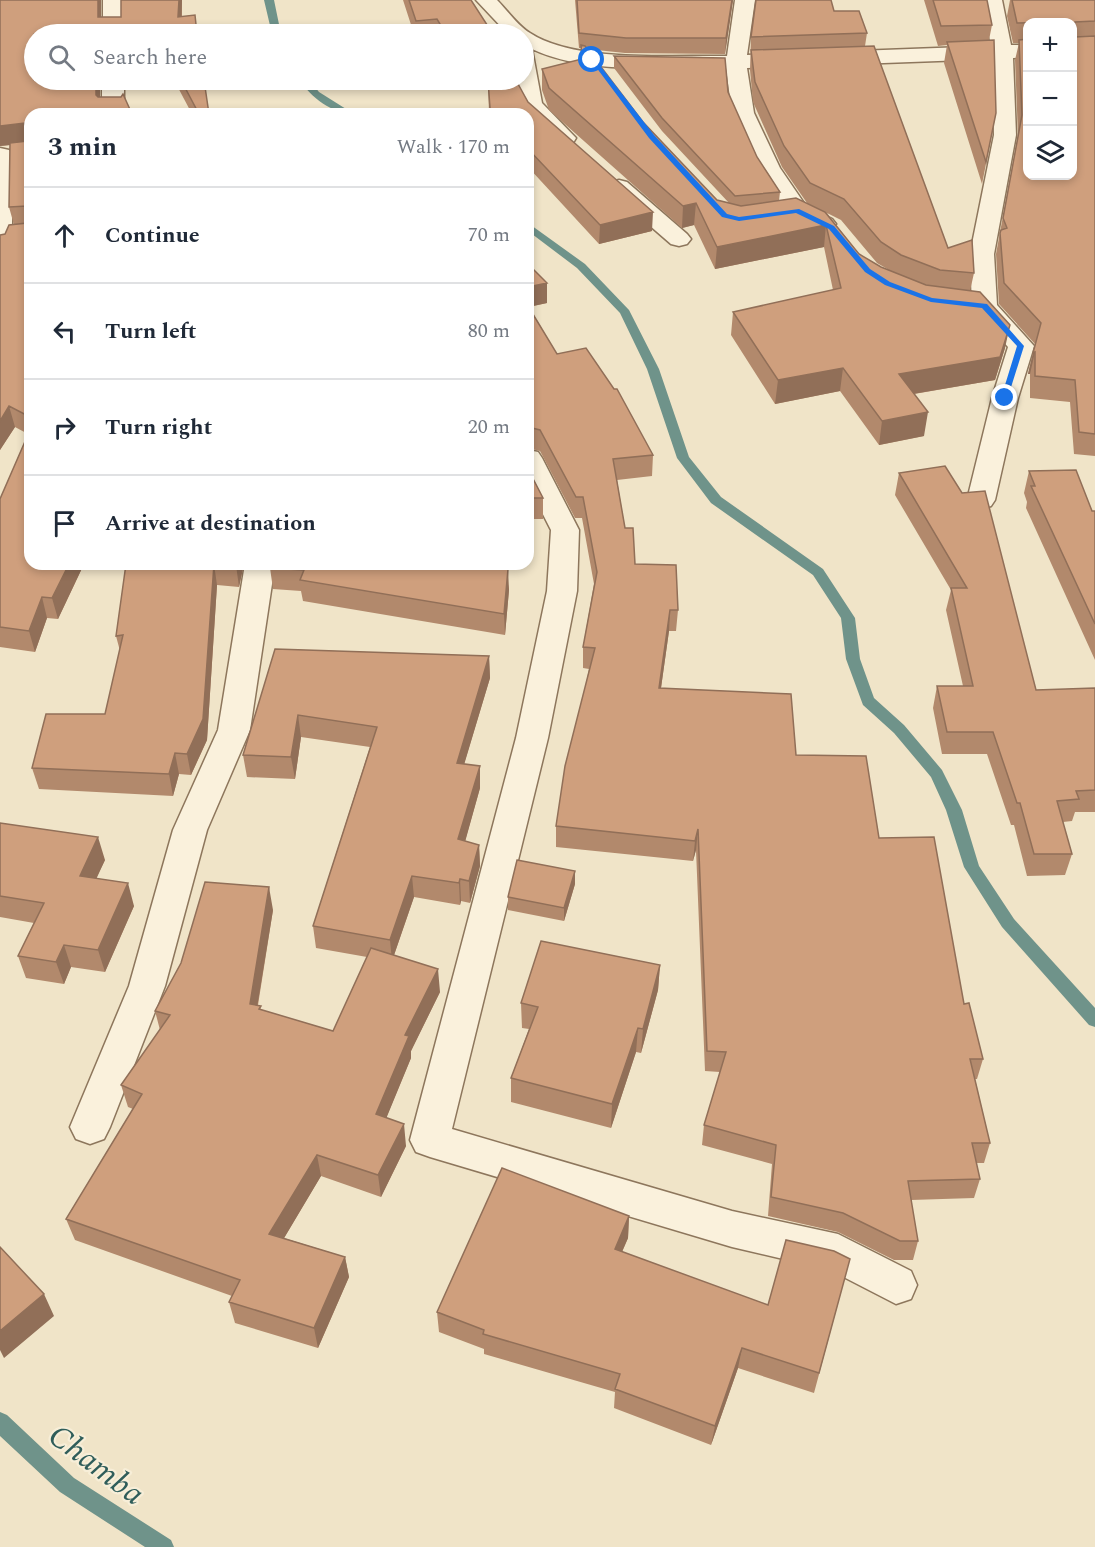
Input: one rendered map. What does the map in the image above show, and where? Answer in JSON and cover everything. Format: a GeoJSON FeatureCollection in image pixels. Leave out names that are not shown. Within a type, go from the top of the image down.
{"type":"FeatureCollection","features":[{"type":"Feature","properties":{"kind":"street"},"geometry":{"type":"LineString","coordinates":[[113,0],[113,24]]}},
{"type":"Feature","properties":{"kind":"street"},"geometry":{"type":"LineString","coordinates":[[486,0],[509,24]]}},
{"type":"Feature","properties":{"kind":"street"},"geometry":{"type":"LineString","coordinates":[[745,0],[736,62],[743,113],[769,168],[797,211]]}},
{"type":"Feature","properties":{"kind":"street"},"geometry":{"type":"LineString","coordinates":[[981,500],[1005,398],[1021,346],[974,305],[1005,135],[1002,52],[992,0]]}},
{"type":"Feature","properties":{"kind":"street"},"geometry":{"type":"LineString","coordinates":[[534,42],[561,54],[592,60],[736,62],[1023,51]]}},
{"type":"Feature","properties":{"kind":"street"},"geometry":{"type":"LineString","coordinates":[[592,60],[612,86]]}},
{"type":"Feature","properties":{"kind":"street"},"geometry":{"type":"LineString","coordinates":[[113,90],[113,108]]}},
{"type":"Feature","properties":{"kind":"street"},"geometry":{"type":"LineString","coordinates":[[529,90],[534,108],[581,153]]}},
{"type":"Feature","properties":{"kind":"street"},"geometry":{"type":"LineString","coordinates":[[7,154],[7,240]]}},
{"type":"Feature","properties":{"kind":"street"},"geometry":{"type":"LineString","coordinates":[[608,176],[680,239]]}},
{"type":"Feature","properties":{"kind":"street"},"geometry":{"type":"LineString","coordinates":[[774,214],[797,211],[832,227],[844,243]]}},
{"type":"Feature","properties":{"kind":"street"},"geometry":{"type":"LineString","coordinates":[[534,470],[565,530],[562,591],[532,738],[430,1140],[732,1229],[838,1252],[896,1285]]}},
{"type":"Feature","properties":{"kind":"street"},"geometry":{"type":"LineString","coordinates":[[90,1127],[147,986],[190,830],[234,730],[259,570]]}},
{"type":"Feature","properties":{"kind":"building"},"geometry":{"type":"Polygon","coordinates":[[[0,0],[98,0],[98,17],[121,17],[121,0],[179,0],[178,17],[195,15],[196,24],[24,24],[24,90],[96,90],[98,97],[121,97],[123,94],[129,108],[24,108],[24,123],[0,126],[0,0]]]}},
{"type":"Feature","properties":{"kind":"building"},"geometry":{"type":"Polygon","coordinates":[[[409,0],[471,0],[487,24],[440,24],[437,19],[416,21],[409,0]]]}},
{"type":"Feature","properties":{"kind":"building"},"geometry":{"type":"Polygon","coordinates":[[[577,0],[732,0],[726,38],[626,38],[579,33],[577,0]]]}},
{"type":"Feature","properties":{"kind":"building"},"geometry":{"type":"Polygon","coordinates":[[[756,0],[831,0],[834,11],[859,11],[867,33],[751,37],[756,0]]]}},
{"type":"Feature","properties":{"kind":"building"},"geometry":{"type":"Polygon","coordinates":[[[933,0],[987,0],[992,25],[941,26],[933,0]]]}},
{"type":"Feature","properties":{"kind":"building"},"geometry":{"type":"Polygon","coordinates":[[[1012,0],[1095,0],[1095,21],[1077,22],[1077,18],[1023,18],[1023,23],[1017,23],[1012,0]]]}},
{"type":"Feature","properties":{"kind":"building"},"geometry":{"type":"Polygon","coordinates":[[[1095,36],[1095,434],[1079,432],[1075,380],[1035,376],[1035,352],[1033,353],[1041,323],[1004,283],[1000,233],[1001,230],[1007,228],[1003,218],[1022,115],[1019,40],[1023,40],[1023,180],[1077,180],[1077,37],[1095,36]]]}},
{"type":"Feature","properties":{"kind":"building"},"geometry":{"type":"Polygon","coordinates":[[[994,40],[996,113],[986,162],[947,42],[994,40]]]}},
{"type":"Feature","properties":{"kind":"building"},"geometry":{"type":"Polygon","coordinates":[[[581,45],[585,46],[643,122],[717,200],[741,206],[796,198],[825,212],[859,254],[881,267],[926,285],[980,292],[1010,325],[1000,357],[899,374],[928,412],[882,421],[843,368],[778,380],[733,312],[841,288],[826,225],[717,247],[696,203],[683,206],[549,88],[542,69],[582,59],[581,45]]]}},
{"type":"Feature","properties":{"kind":"building"},"geometry":{"type":"Polygon","coordinates":[[[874,46],[948,248],[972,240],[974,273],[940,270],[901,255],[881,242],[844,199],[810,183],[784,146],[755,82],[751,50],[874,46]]]}},
{"type":"Feature","properties":{"kind":"building"},"geometry":{"type":"Polygon","coordinates":[[[614,56],[725,58],[728,92],[757,157],[780,192],[735,196],[662,118],[614,56]]]}},
{"type":"Feature","properties":{"kind":"building"},"geometry":{"type":"Polygon","coordinates":[[[186,90],[205,90],[208,108],[196,108],[186,90]]]}},
{"type":"Feature","properties":{"kind":"building"},"geometry":{"type":"Polygon","coordinates":[[[489,90],[521,90],[528,102],[653,212],[600,225],[534,155],[534,108],[490,108],[489,90]]]}},
{"type":"Feature","properties":{"kind":"building"},"geometry":{"type":"Polygon","coordinates":[[[24,141],[24,206],[9,207],[10,143],[24,141]]]}},
{"type":"Feature","properties":{"kind":"building"},"geometry":{"type":"Polygon","coordinates":[[[24,223],[24,414],[9,406],[0,421],[0,235],[5,234],[9,225],[24,223]]]}},
{"type":"Feature","properties":{"kind":"building"},"geometry":{"type":"Polygon","coordinates":[[[534,270],[547,283],[534,286],[534,270]]]}},
{"type":"Feature","properties":{"kind":"building"},"geometry":{"type":"Polygon","coordinates":[[[534,316],[557,354],[586,348],[614,389],[617,389],[653,455],[613,459],[625,528],[633,528],[635,564],[676,565],[678,610],[670,610],[659,688],[791,694],[796,755],[866,756],[879,838],[934,837],[964,1004],[969,1003],[983,1059],[970,1059],[990,1143],[972,1143],[980,1179],[908,1181],[918,1241],[900,1241],[843,1213],[771,1197],[776,1145],[704,1125],[726,1052],[707,1051],[698,829],[695,841],[556,826],[565,766],[595,648],[583,647],[597,572],[583,497],[576,497],[540,430],[534,428],[534,316]]]}},
{"type":"Feature","properties":{"kind":"building"},"geometry":{"type":"Polygon","coordinates":[[[24,444],[24,570],[66,570],[52,598],[42,597],[29,631],[0,627],[0,499],[24,444]]]}},
{"type":"Feature","properties":{"kind":"building"},"geometry":{"type":"Polygon","coordinates":[[[945,466],[962,493],[985,491],[1036,690],[1095,688],[1095,790],[1076,791],[1079,799],[1057,801],[1072,854],[1034,854],[1020,803],[1017,803],[993,732],[947,732],[937,686],[973,686],[951,588],[967,588],[899,473],[945,466]]]}},
{"type":"Feature","properties":{"kind":"building"},"geometry":{"type":"Polygon","coordinates":[[[1076,470],[1092,511],[1095,511],[1095,624],[1031,486],[1035,486],[1029,471],[1076,470]]]}},
{"type":"Feature","properties":{"kind":"building"},"geometry":{"type":"Polygon","coordinates":[[[534,481],[543,498],[534,498],[534,481]]]}},
{"type":"Feature","properties":{"kind":"building"},"geometry":{"type":"Polygon","coordinates":[[[125,570],[214,570],[203,719],[187,754],[175,753],[169,774],[32,768],[46,714],[105,714],[123,635],[116,636],[125,570]]]}},
{"type":"Feature","properties":{"kind":"building"},"geometry":{"type":"Polygon","coordinates":[[[304,570],[508,570],[504,614],[300,580],[304,570]]]}},
{"type":"Feature","properties":{"kind":"building"},"geometry":{"type":"Polygon","coordinates":[[[275,649],[489,656],[457,763],[480,766],[458,839],[479,845],[469,881],[460,879],[459,883],[412,876],[390,940],[313,926],[377,727],[298,715],[291,757],[243,755],[275,649]]]}},
{"type":"Feature","properties":{"kind":"building"},"geometry":{"type":"Polygon","coordinates":[[[0,823],[98,837],[80,876],[128,883],[98,950],[64,945],[56,962],[18,956],[44,903],[0,896],[0,823]]]}},
{"type":"Feature","properties":{"kind":"building"},"geometry":{"type":"Polygon","coordinates":[[[517,860],[575,871],[564,908],[508,897],[517,860]]]}},
{"type":"Feature","properties":{"kind":"building"},"geometry":{"type":"Polygon","coordinates":[[[205,882],[269,887],[250,1004],[261,1006],[259,1009],[333,1031],[371,948],[438,969],[405,1035],[409,1036],[376,1114],[404,1124],[378,1175],[317,1155],[269,1234],[345,1257],[314,1328],[229,1302],[240,1280],[66,1219],[142,1094],[121,1085],[170,1015],[155,1011],[181,963],[205,882]]]}},
{"type":"Feature","properties":{"kind":"building"},"geometry":{"type":"Polygon","coordinates":[[[541,941],[660,965],[643,1029],[638,1028],[612,1104],[511,1078],[538,1007],[521,1003],[541,941]]]}},
{"type":"Feature","properties":{"kind":"building"},"geometry":{"type":"Polygon","coordinates":[[[502,1168],[629,1216],[615,1249],[768,1305],[786,1240],[834,1251],[850,1259],[819,1373],[742,1348],[715,1426],[615,1389],[620,1374],[483,1334],[484,1330],[437,1312],[502,1168]]]}},
{"type":"Feature","properties":{"kind":"building"},"geometry":{"type":"Polygon","coordinates":[[[0,1247],[44,1294],[0,1331],[0,1247]]]}},
{"type":"Feature","properties":{"kind":"waterway"},"geometry":{"type":"LineString","coordinates":[[269,0],[275,24]]}},
{"type":"Feature","properties":{"kind":"waterway"},"geometry":{"type":"LineString","coordinates":[[313,90],[339,108]]}},
{"type":"Feature","properties":{"kind":"waterway"},"geometry":{"type":"LineString","coordinates":[[534,231],[581,266],[625,312],[653,369],[683,458],[716,500],[818,572],[848,618],[853,659],[868,701],[899,729],[937,774],[954,810],[972,867],[1008,923],[1095,1020]]}},
{"type":"Feature","properties":{"kind":"waterway","name":"Chamba"},"geometry":{"type":"LineString","coordinates":[[0,1422],[67,1485],[164,1547]]}},
{"type":"Feature","properties":{"kind":"route"},"geometry":{"type":"LineString","coordinates":[[592,60],[651,136],[724,216],[739,219],[797,211],[832,227],[856,259],[867,270],[888,283],[931,300],[985,306],[1021,346],[1005,398]]}}]}
